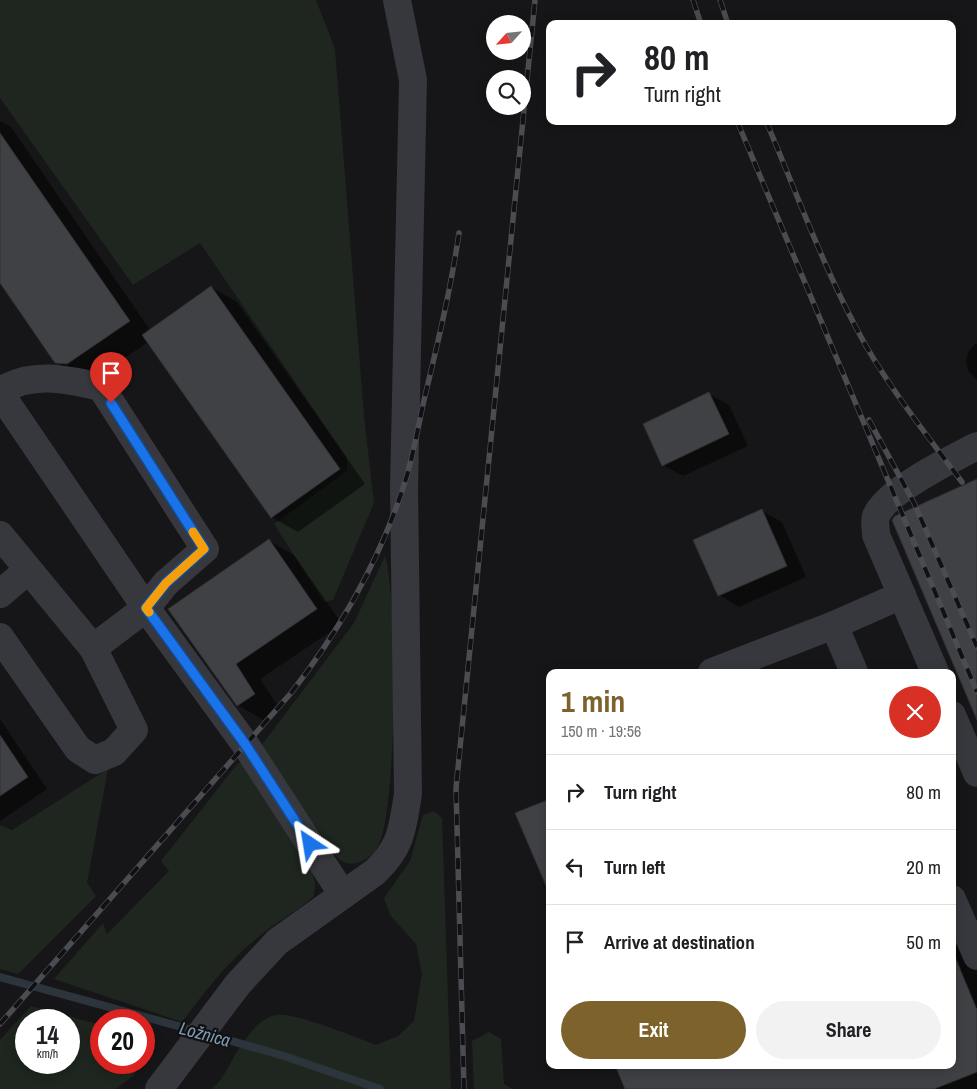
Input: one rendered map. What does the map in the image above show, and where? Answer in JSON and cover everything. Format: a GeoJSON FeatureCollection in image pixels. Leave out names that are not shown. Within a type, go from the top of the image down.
{"type":"FeatureCollection","features":[{"type":"Feature","properties":{"kind":"street"},"geometry":{"type":"LineString","coordinates":[[160,1088],[238,984],[276,942],[375,872],[401,840],[408,794],[404,487],[414,80],[397,0]]}},
{"type":"Feature","properties":{"kind":"street"},"geometry":{"type":"LineString","coordinates":[[93,648],[146,608],[166,583],[204,549],[101,387],[65,379],[29,378],[13,383],[0,392],[146,608],[245,744],[343,895]]}},
{"type":"Feature","properties":{"kind":"street"},"geometry":{"type":"LineString","coordinates":[[934,669],[876,535],[875,517],[882,506],[932,469],[977,446]]}},
{"type":"Feature","properties":{"kind":"street"},"geometry":{"type":"LineString","coordinates":[[0,535],[93,648],[134,730],[114,752],[95,760],[78,749],[0,637]]}},
{"type":"Feature","properties":{"kind":"street"},"geometry":{"type":"LineString","coordinates":[[0,594],[28,570]]}},
{"type":"Feature","properties":{"kind":"street"},"geometry":{"type":"LineString","coordinates":[[720,669],[855,616],[902,595]]}},
{"type":"Feature","properties":{"kind":"street"},"geometry":{"type":"LineString","coordinates":[[854,669],[855,616]]}},
{"type":"Feature","properties":{"kind":"street"},"geometry":{"type":"LineString","coordinates":[[956,724],[977,773]]}},
{"type":"Feature","properties":{"kind":"street"},"geometry":{"type":"LineString","coordinates":[[956,908],[977,956]]}},
{"type":"Feature","properties":{"kind":"shaded area"},"geometry":{"type":"Polygon","coordinates":[[[0,0],[316,0],[335,49],[364,416],[374,503],[333,600],[324,602],[274,524],[347,471],[347,458],[200,243],[133,285],[0,98],[0,0]]]}},
{"type":"Feature","properties":{"kind":"shaded area"},"geometry":{"type":"Polygon","coordinates":[[[385,556],[389,579],[394,656],[394,701],[389,789],[385,822],[379,844],[370,856],[364,860],[349,864],[340,860],[332,851],[261,746],[354,623],[385,556]]]}},
{"type":"Feature","properties":{"kind":"shaded area"},"geometry":{"type":"Polygon","coordinates":[[[238,763],[244,763],[311,868],[315,883],[314,896],[245,948],[216,978],[182,1022],[155,1013],[155,1009],[143,1009],[54,979],[103,923],[107,934],[169,871],[161,861],[238,763]]]}},
{"type":"Feature","properties":{"kind":"shaded area"},"geometry":{"type":"Polygon","coordinates":[[[108,769],[87,883],[96,896],[18,974],[0,969],[0,825],[12,830],[108,769]]]}},
{"type":"Feature","properties":{"kind":"shaded area"},"geometry":{"type":"Polygon","coordinates":[[[434,811],[442,818],[451,1089],[212,1089],[222,1078],[250,1033],[262,1021],[271,1016],[285,1015],[297,1017],[376,1045],[398,1036],[414,1021],[422,974],[416,944],[390,915],[384,898],[410,861],[423,815],[434,811]]]}},
{"type":"Feature","properties":{"kind":"shaded area"},"geometry":{"type":"Polygon","coordinates":[[[31,1006],[42,1009],[28,1009],[31,1006]]]}},
{"type":"Feature","properties":{"kind":"shaded area"},"geometry":{"type":"Polygon","coordinates":[[[80,1019],[90,1022],[90,1074],[134,1074],[116,1089],[0,1089],[0,1040],[15,1024],[15,1074],[80,1074],[80,1019]]]}},
{"type":"Feature","properties":{"kind":"shaded area"},"geometry":{"type":"Polygon","coordinates":[[[489,1032],[501,1039],[504,1084],[513,1089],[474,1089],[472,1041],[489,1032]]]}},
{"type":"Feature","properties":{"kind":"building"},"geometry":{"type":"Polygon","coordinates":[[[0,133],[130,321],[67,364],[55,363],[0,283],[0,133]]]}},
{"type":"Feature","properties":{"kind":"building"},"geometry":{"type":"Polygon","coordinates":[[[211,286],[340,469],[271,518],[142,335],[211,286]]]}},
{"type":"Feature","properties":{"kind":"building"},"geometry":{"type":"Polygon","coordinates":[[[709,392],[729,434],[662,466],[643,424],[709,392]]]}},
{"type":"Feature","properties":{"kind":"building"},"geometry":{"type":"Polygon","coordinates":[[[977,479],[977,720],[892,520],[895,516],[977,479]]]}},
{"type":"Feature","properties":{"kind":"building"},"geometry":{"type":"Polygon","coordinates":[[[762,509],[787,566],[718,596],[693,540],[762,509]]]}},
{"type":"Feature","properties":{"kind":"building"},"geometry":{"type":"Polygon","coordinates":[[[269,539],[317,609],[236,664],[255,694],[237,706],[168,609],[269,539]]]}},
{"type":"Feature","properties":{"kind":"building"},"geometry":{"type":"Polygon","coordinates":[[[0,735],[28,777],[0,796],[0,735]]]}},
{"type":"Feature","properties":{"kind":"building"},"geometry":{"type":"Polygon","coordinates":[[[546,801],[546,886],[515,813],[546,801]]]}},
{"type":"Feature","properties":{"kind":"building"},"geometry":{"type":"Polygon","coordinates":[[[956,959],[977,1010],[977,1072],[934,1089],[625,1089],[617,1069],[956,1069],[956,959]]]}},
{"type":"Feature","properties":{"kind":"waterway","name":"Ložnica"},"geometry":{"type":"LineString","coordinates":[[0,977],[196,1031]]}},
{"type":"Feature","properties":{"kind":"waterway","name":"Ložnica"},"geometry":{"type":"LineString","coordinates":[[207,1034],[284,1056],[380,1089]]}},
{"type":"Feature","properties":{"kind":"railway"},"geometry":{"type":"LineString","coordinates":[[464,1089],[456,788],[535,0]]}},
{"type":"Feature","properties":{"kind":"railway"},"geometry":{"type":"LineString","coordinates":[[693,0],[700,20]]}},
{"type":"Feature","properties":{"kind":"railway"},"geometry":{"type":"LineString","coordinates":[[720,0],[727,20]]}},
{"type":"Feature","properties":{"kind":"railway"},"geometry":{"type":"LineString","coordinates":[[739,125],[977,692]]}},
{"type":"Feature","properties":{"kind":"railway"},"geometry":{"type":"LineString","coordinates":[[768,125],[825,263],[866,346],[900,399],[962,482]]}},
{"type":"Feature","properties":{"kind":"railway"},"geometry":{"type":"LineString","coordinates":[[0,1024],[291,693],[326,645],[356,595],[382,543],[407,477],[444,315],[459,233]]}},
{"type":"Feature","properties":{"kind":"railway"},"geometry":{"type":"LineString","coordinates":[[869,420],[914,503],[977,647]]}},
{"type":"Feature","properties":{"kind":"slow traffic"},"geometry":{"type":"LineString","coordinates":[[149,612],[146,608],[166,583],[204,549],[193,532]]}},
{"type":"Feature","properties":{"kind":"route"},"geometry":{"type":"LineString","coordinates":[[111,403],[204,549],[166,583],[146,608],[245,744],[310,844]]}}]}
